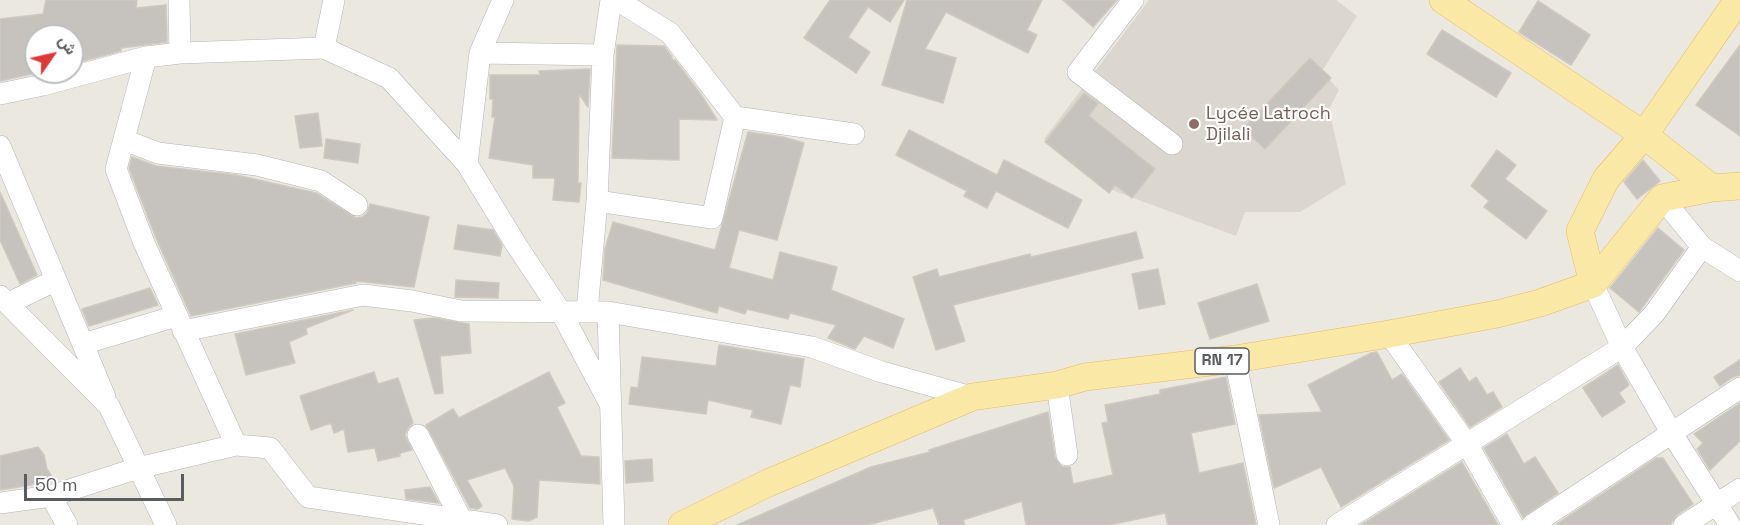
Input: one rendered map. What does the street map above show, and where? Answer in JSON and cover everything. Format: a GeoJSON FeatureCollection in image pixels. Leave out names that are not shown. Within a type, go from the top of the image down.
{"type":"FeatureCollection","features":[{"type":"Feature","properties":{"kind":"main road"},"geometry":{"type":"LineString","coordinates":[[1443,0],[1644,135],[1712,188]]}},
{"type":"Feature","properties":{"kind":"main road"},"geometry":{"type":"LineString","coordinates":[[1593,285],[1580,231],[1606,179],[1644,135],[1736,2]]}},
{"type":"Feature","properties":{"kind":"main road"},"geometry":{"type":"LineString","coordinates":[[1593,285],[1662,198],[1712,188],[1740,186]]}},
{"type":"Feature","properties":{"kind":"main road","name":"RN 17"},"geometry":{"type":"LineString","coordinates":[[682,525],[768,483],[972,397],[1057,385],[1085,377],[1235,359],[1389,334],[1497,314],[1540,303],[1593,285]]}},
{"type":"Feature","properties":{"kind":"street"},"geometry":{"type":"LineString","coordinates":[[178,0],[180,53]]}},
{"type":"Feature","properties":{"kind":"street"},"geometry":{"type":"LineString","coordinates":[[324,48],[334,0]]}},
{"type":"Feature","properties":{"kind":"street"},"geometry":{"type":"LineString","coordinates":[[467,164],[480,53],[503,0]]}},
{"type":"Feature","properties":{"kind":"street"},"geometry":{"type":"LineString","coordinates":[[612,0],[603,55],[597,201],[597,312],[609,402],[614,525]]}},
{"type":"Feature","properties":{"kind":"street"},"geometry":{"type":"LineString","coordinates":[[617,0],[670,33],[735,117],[854,134]]}},
{"type":"Feature","properties":{"kind":"street"},"geometry":{"type":"LineString","coordinates":[[1133,0],[1078,72],[1172,144]]}},
{"type":"Feature","properties":{"kind":"street"},"geometry":{"type":"LineString","coordinates":[[0,94],[43,85],[146,57],[180,53],[324,48],[389,78],[467,164],[561,312],[609,402]]}},
{"type":"Feature","properties":{"kind":"street"},"geometry":{"type":"LineString","coordinates":[[480,53],[603,55]]}},
{"type":"Feature","properties":{"kind":"street"},"geometry":{"type":"LineString","coordinates":[[146,57],[116,169],[144,243],[236,445]]}},
{"type":"Feature","properties":{"kind":"street"},"geometry":{"type":"LineString","coordinates":[[597,201],[712,218],[735,117]]}},
{"type":"Feature","properties":{"kind":"street"},"geometry":{"type":"LineString","coordinates":[[124,140],[158,153],[257,165],[321,181],[357,205]]}},
{"type":"Feature","properties":{"kind":"street"},"geometry":{"type":"LineString","coordinates":[[0,146],[109,406],[166,525]]}},
{"type":"Feature","properties":{"kind":"street"},"geometry":{"type":"LineString","coordinates":[[1662,198],[1702,247],[1740,271]]}},
{"type":"Feature","properties":{"kind":"street"},"geometry":{"type":"LineString","coordinates":[[1337,525],[1622,347],[1654,314],[1702,247]]}},
{"type":"Feature","properties":{"kind":"street"},"geometry":{"type":"LineString","coordinates":[[56,280],[4,299],[109,406]]}},
{"type":"Feature","properties":{"kind":"street"},"geometry":{"type":"LineString","coordinates":[[1593,285],[1622,347],[1671,432],[1730,525]]}},
{"type":"Feature","properties":{"kind":"street"},"geometry":{"type":"LineString","coordinates":[[83,344],[180,323],[363,295],[412,301],[461,311],[597,312],[813,347],[882,372],[972,397]]}},
{"type":"Feature","properties":{"kind":"street"},"geometry":{"type":"LineString","coordinates":[[1389,334],[1467,444],[1513,525]]}},
{"type":"Feature","properties":{"kind":"street"},"geometry":{"type":"LineString","coordinates":[[1235,359],[1269,525]]}},
{"type":"Feature","properties":{"kind":"street"},"geometry":{"type":"LineString","coordinates":[[1057,385],[1067,455]]}},
{"type":"Feature","properties":{"kind":"street"},"geometry":{"type":"LineString","coordinates":[[1532,525],[1740,388]]}},
{"type":"Feature","properties":{"kind":"street"},"geometry":{"type":"LineString","coordinates":[[418,435],[461,519]]}},
{"type":"Feature","properties":{"kind":"street"},"geometry":{"type":"LineString","coordinates":[[0,503],[51,496],[138,468],[236,445],[270,448],[308,497],[497,525]]}},
{"type":"Feature","properties":{"kind":"street"},"geometry":{"type":"LineString","coordinates":[[1684,525],[1740,489]]}},
{"type":"Feature","properties":{"kind":"street"},"geometry":{"type":"LineString","coordinates":[[51,496],[67,525]]}},
{"type":"Feature","properties":{"kind":"shaded area","name":"Lycée Latroch Djilali"},"geometry":{"type":"Polygon","coordinates":[[[1149,0],[1336,0],[1357,16],[1322,71],[1339,90],[1329,109],[1346,184],[1300,212],[1245,212],[1236,236],[1112,190],[1044,139],[1149,0]]]}},
{"type":"Feature","properties":{"kind":"building"},"geometry":{"type":"Polygon","coordinates":[[[46,0],[137,0],[136,8],[166,5],[167,42],[121,48],[121,51],[84,61],[84,24],[24,24],[24,76],[0,81],[0,19],[43,14],[46,0]]]}},
{"type":"Feature","properties":{"kind":"building"},"geometry":{"type":"Polygon","coordinates":[[[830,0],[904,0],[890,22],[868,7],[848,37],[870,52],[856,73],[804,38],[830,0]]]}},
{"type":"Feature","properties":{"kind":"building"},"geometry":{"type":"Polygon","coordinates":[[[907,0],[1042,0],[1027,30],[1037,35],[1028,53],[946,12],[925,49],[956,58],[943,103],[882,85],[907,0]]]}},
{"type":"Feature","properties":{"kind":"building"},"geometry":{"type":"Polygon","coordinates":[[[1063,0],[1117,0],[1093,27],[1063,0]]]}},
{"type":"Feature","properties":{"kind":"building"},"geometry":{"type":"Polygon","coordinates":[[[1538,1],[1590,35],[1571,65],[1519,32],[1538,1]]]}},
{"type":"Feature","properties":{"kind":"building"},"geometry":{"type":"Polygon","coordinates":[[[1442,30],[1511,73],[1496,97],[1427,54],[1442,30]]]}},
{"type":"Feature","properties":{"kind":"building"},"geometry":{"type":"Polygon","coordinates":[[[617,45],[664,46],[717,120],[679,119],[679,160],[612,158],[617,45]]]}},
{"type":"Feature","properties":{"kind":"building"},"geometry":{"type":"Polygon","coordinates":[[[1740,45],[1740,136],[1696,105],[1740,45]]]}},
{"type":"Feature","properties":{"kind":"building"},"geometry":{"type":"Polygon","coordinates":[[[1310,58],[1331,78],[1265,149],[1243,129],[1310,58]]]}},
{"type":"Feature","properties":{"kind":"building"},"geometry":{"type":"Polygon","coordinates":[[[590,69],[588,107],[579,94],[578,183],[581,183],[579,202],[553,200],[555,178],[533,178],[533,165],[489,158],[495,117],[492,117],[493,99],[490,99],[490,75],[540,75],[539,71],[590,69]]]}},
{"type":"Feature","properties":{"kind":"building"},"geometry":{"type":"Polygon","coordinates":[[[1084,93],[1098,103],[1089,116],[1155,169],[1132,198],[1115,185],[1109,193],[1045,142],[1084,93]]]}},
{"type":"Feature","properties":{"kind":"building"},"geometry":{"type":"Polygon","coordinates":[[[318,113],[322,146],[300,148],[295,116],[318,113]]]}},
{"type":"Feature","properties":{"kind":"building"},"geometry":{"type":"Polygon","coordinates":[[[909,130],[997,175],[1004,160],[1082,200],[1068,228],[996,191],[987,208],[964,196],[967,191],[896,155],[909,130]]]}},
{"type":"Feature","properties":{"kind":"building"},"geometry":{"type":"Polygon","coordinates":[[[748,132],[783,137],[804,143],[777,240],[739,230],[729,268],[773,280],[780,252],[837,267],[831,290],[904,319],[893,348],[864,336],[855,349],[828,338],[836,325],[790,313],[788,319],[747,309],[745,314],[719,306],[717,313],[603,280],[605,249],[613,222],[715,250],[748,132]]]}},
{"type":"Feature","properties":{"kind":"building"},"geometry":{"type":"Polygon","coordinates":[[[326,139],[360,144],[358,163],[324,158],[326,139]]]}},
{"type":"Feature","properties":{"kind":"building"},"geometry":{"type":"Polygon","coordinates":[[[1497,150],[1516,165],[1505,179],[1547,211],[1526,239],[1484,207],[1489,201],[1471,186],[1497,150]]]}},
{"type":"Feature","properties":{"kind":"building"},"geometry":{"type":"Polygon","coordinates":[[[132,157],[156,166],[236,175],[316,193],[356,218],[367,213],[370,204],[429,217],[414,287],[355,281],[356,283],[191,316],[156,238],[129,168],[132,157]]]}},
{"type":"Feature","properties":{"kind":"building"},"geometry":{"type":"Polygon","coordinates":[[[1643,160],[1660,181],[1637,199],[1624,182],[1643,160]]]}},
{"type":"Feature","properties":{"kind":"building"},"geometry":{"type":"Polygon","coordinates":[[[0,192],[37,275],[20,284],[0,240],[0,192]]]}},
{"type":"Feature","properties":{"kind":"building"},"geometry":{"type":"Polygon","coordinates":[[[458,225],[493,230],[502,245],[500,256],[454,249],[458,225]]]}},
{"type":"Feature","properties":{"kind":"building"},"geometry":{"type":"Polygon","coordinates":[[[1658,228],[1684,250],[1639,312],[1610,288],[1658,228]]]}},
{"type":"Feature","properties":{"kind":"building"},"geometry":{"type":"Polygon","coordinates":[[[1136,232],[1143,258],[953,305],[965,341],[936,350],[913,277],[937,269],[939,277],[1030,254],[1031,257],[1136,232]]]}},
{"type":"Feature","properties":{"kind":"building"},"geometry":{"type":"Polygon","coordinates":[[[1158,269],[1165,304],[1139,309],[1132,274],[1158,269]]]}},
{"type":"Feature","properties":{"kind":"building"},"geometry":{"type":"Polygon","coordinates":[[[456,280],[499,283],[498,298],[455,297],[456,280]]]}},
{"type":"Feature","properties":{"kind":"building"},"geometry":{"type":"Polygon","coordinates":[[[1257,284],[1269,321],[1210,339],[1198,303],[1257,284]]]}},
{"type":"Feature","properties":{"kind":"building"},"geometry":{"type":"Polygon","coordinates":[[[150,288],[158,305],[89,326],[82,309],[150,288]]]}},
{"type":"Feature","properties":{"kind":"building"},"geometry":{"type":"Polygon","coordinates":[[[353,310],[306,328],[307,334],[289,342],[295,363],[246,375],[235,334],[353,310]]]}},
{"type":"Feature","properties":{"kind":"building"},"geometry":{"type":"Polygon","coordinates":[[[434,318],[469,324],[471,353],[440,356],[443,393],[435,394],[414,320],[434,318]]]}},
{"type":"Feature","properties":{"kind":"building"},"geometry":{"type":"Polygon","coordinates":[[[719,345],[804,359],[800,387],[790,385],[781,424],[751,417],[753,410],[708,400],[706,414],[629,404],[631,387],[638,388],[642,357],[716,366],[719,345]]]}},
{"type":"Feature","properties":{"kind":"building"},"geometry":{"type":"Polygon","coordinates":[[[1377,352],[1392,380],[1402,374],[1449,440],[1341,507],[1321,467],[1274,488],[1259,415],[1322,412],[1308,385],[1377,352]]]}},
{"type":"Feature","properties":{"kind":"building"},"geometry":{"type":"Polygon","coordinates":[[[1740,360],[1740,375],[1720,386],[1714,377],[1740,360]]]}},
{"type":"Feature","properties":{"kind":"building"},"geometry":{"type":"Polygon","coordinates":[[[1618,365],[1629,385],[1619,393],[1625,402],[1602,417],[1583,388],[1618,365]]]}},
{"type":"Feature","properties":{"kind":"building"},"geometry":{"type":"Polygon","coordinates":[[[1460,368],[1469,382],[1476,377],[1487,395],[1493,392],[1502,407],[1470,427],[1439,382],[1460,368]]]}},
{"type":"Feature","properties":{"kind":"building"},"geometry":{"type":"Polygon","coordinates":[[[374,372],[378,384],[398,378],[413,423],[405,435],[412,450],[400,453],[400,456],[378,461],[375,448],[348,452],[344,429],[334,433],[331,423],[311,430],[300,396],[374,372]]]}},
{"type":"Feature","properties":{"kind":"building"},"geometry":{"type":"Polygon","coordinates":[[[549,372],[565,403],[557,407],[581,456],[599,457],[600,484],[539,480],[537,517],[529,521],[512,519],[514,486],[505,468],[467,480],[482,506],[477,509],[470,508],[426,425],[453,409],[459,418],[549,372]]]}},
{"type":"Feature","properties":{"kind":"building"},"geometry":{"type":"Polygon","coordinates":[[[1226,377],[1235,424],[1191,433],[1199,473],[1243,463],[1256,525],[1168,525],[1165,513],[1110,525],[1026,525],[1022,501],[963,520],[965,525],[939,525],[933,508],[867,525],[737,525],[871,467],[930,452],[929,450],[1048,412],[1055,457],[1062,467],[1070,467],[1073,484],[1113,475],[1102,423],[1108,422],[1105,405],[1160,394],[1160,390],[1226,377]]]}},
{"type":"Feature","properties":{"kind":"building"},"geometry":{"type":"Polygon","coordinates":[[[1740,403],[1740,441],[1710,470],[1697,449],[1703,443],[1694,434],[1740,403]]]}},
{"type":"Feature","properties":{"kind":"building"},"geometry":{"type":"Polygon","coordinates":[[[1507,434],[1524,464],[1535,457],[1558,493],[1523,517],[1484,448],[1507,434]]]}},
{"type":"Feature","properties":{"kind":"building"},"geometry":{"type":"Polygon","coordinates":[[[38,447],[55,481],[0,490],[0,456],[38,447]]]}},
{"type":"Feature","properties":{"kind":"building"},"geometry":{"type":"Polygon","coordinates":[[[1656,458],[1663,458],[1693,504],[1677,515],[1670,525],[1555,525],[1656,458]]]}},
{"type":"Feature","properties":{"kind":"building"},"geometry":{"type":"Polygon","coordinates":[[[652,459],[653,481],[626,483],[625,461],[652,459]]]}},
{"type":"Feature","properties":{"kind":"building"},"geometry":{"type":"Polygon","coordinates":[[[1462,462],[1498,525],[1361,525],[1462,462]]]}},
{"type":"Feature","properties":{"kind":"building"},"geometry":{"type":"Polygon","coordinates":[[[430,487],[439,503],[406,499],[405,490],[430,487]]]}},
{"type":"Feature","properties":{"kind":"place","name":"Lycée Latroch Djilali"},"geometry":{"type":"Point","coordinates":[1194,124]}}]}
